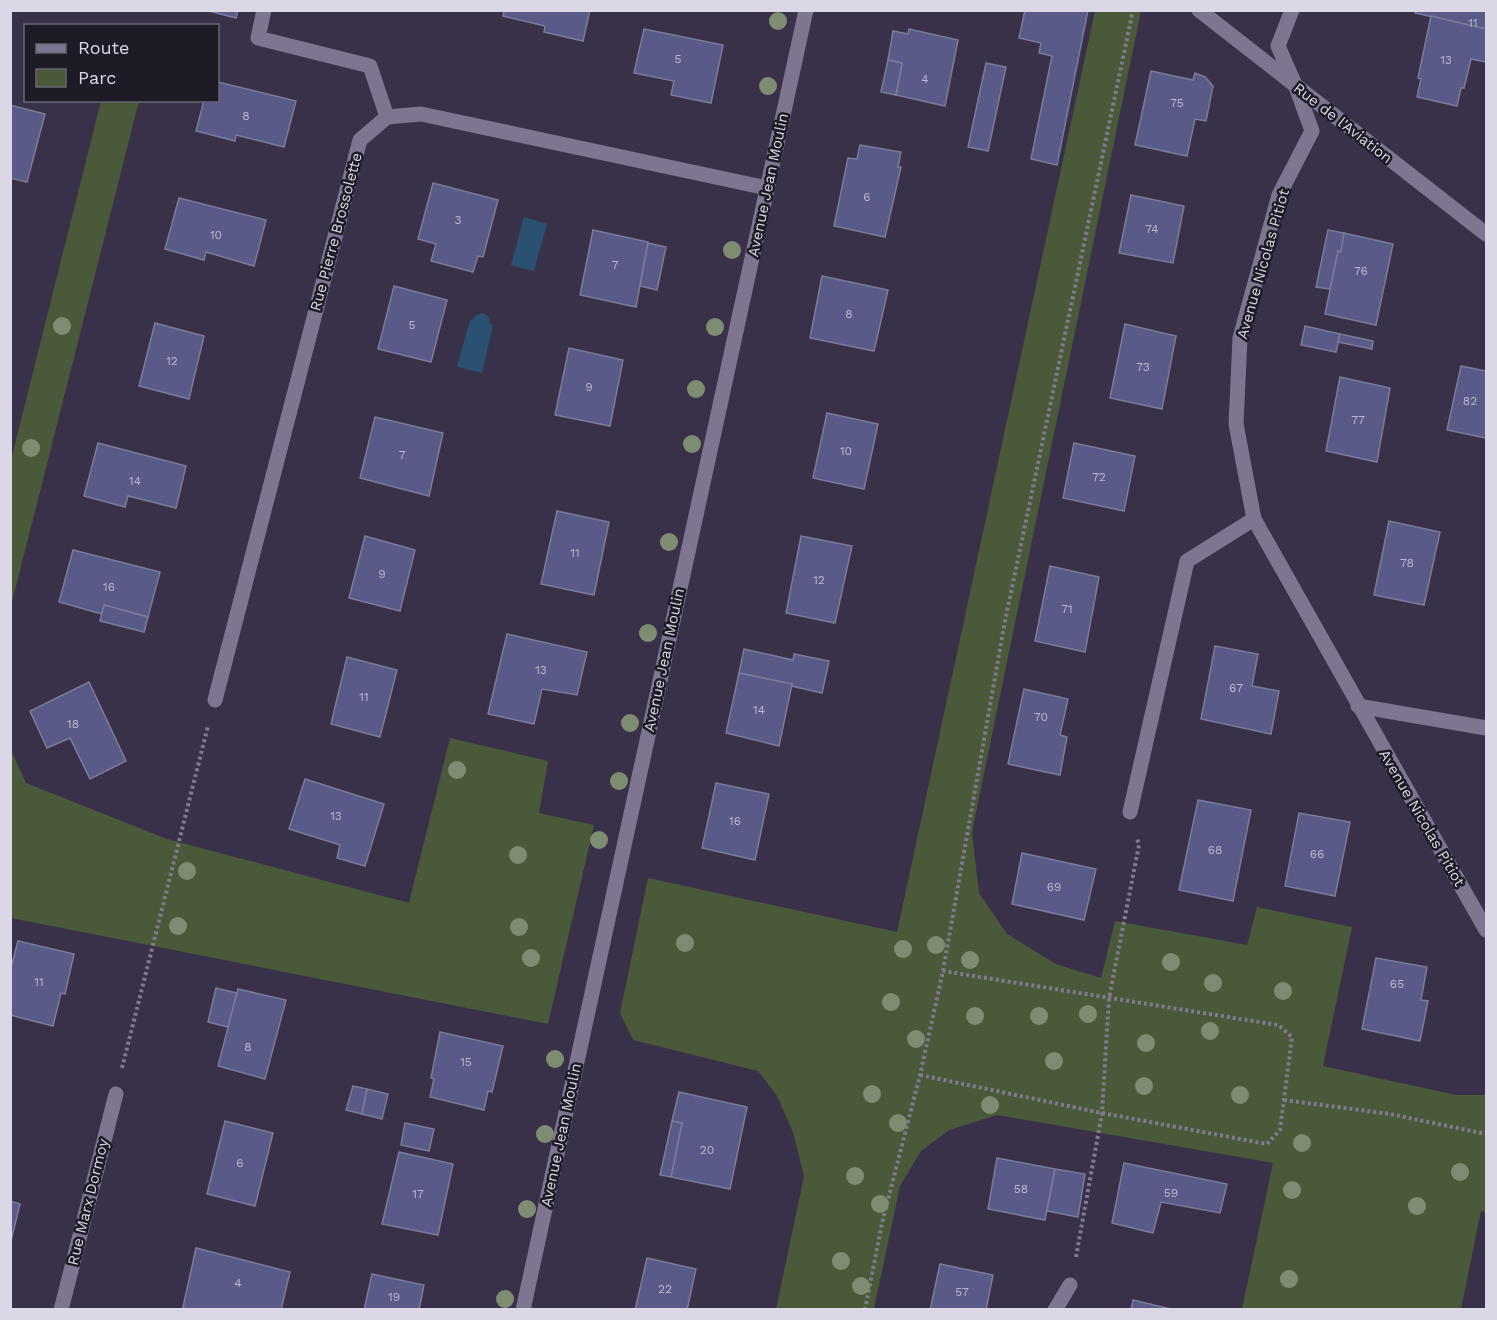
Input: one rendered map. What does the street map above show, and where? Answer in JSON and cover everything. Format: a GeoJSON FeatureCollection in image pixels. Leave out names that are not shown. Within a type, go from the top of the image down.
{"type":"FeatureCollection","features":[{"type":"Feature","properties":{"kind":"street"},"geometry":{"type":"LineString","coordinates":[[264,10],[258,38],[370,66],[387,117],[421,114],[767,188]]}},
{"type":"Feature","properties":{"kind":"street","name":"Avenue Jean Moulin"},"geometry":{"type":"LineString","coordinates":[[523,1310],[807,10]]}},
{"type":"Feature","properties":{"kind":"street","name":"Rue de l'Aviation"},"geometry":{"type":"LineString","coordinates":[[1199,10],[1486,234]]}},
{"type":"Feature","properties":{"kind":"street","name":"Avenue Nicolas Pitiot"},"geometry":{"type":"LineString","coordinates":[[1293,10],[1278,46],[1312,131],[1280,195],[1239,338],[1236,424],[1254,519],[1486,930]]}},
{"type":"Feature","properties":{"kind":"street","name":"Rue Pierre Brossolette"},"geometry":{"type":"LineString","coordinates":[[215,700],[360,140],[387,117]]}},
{"type":"Feature","properties":{"kind":"street"},"geometry":{"type":"LineString","coordinates":[[1130,812],[1187,561],[1254,519]]}},
{"type":"Feature","properties":{"kind":"street"},"geometry":{"type":"LineString","coordinates":[[1358,706],[1486,728]]}},
{"type":"Feature","properties":{"kind":"street","name":"Rue Marx Dormoy"},"geometry":{"type":"LineString","coordinates":[[61,1310],[116,1094]]}},
{"type":"Feature","properties":{"kind":"street"},"geometry":{"type":"LineString","coordinates":[[1056,1310],[1071,1285]]}},
{"type":"Feature","properties":{"kind":"path"},"geometry":{"type":"LineString","coordinates":[[865,1310],[882,1223],[920,1075],[943,971],[1005,621],[1133,10]]}},
{"type":"Feature","properties":{"kind":"path"},"geometry":{"type":"LineString","coordinates":[[116,1094],[215,700]]}},
{"type":"Feature","properties":{"kind":"path"},"geometry":{"type":"LineString","coordinates":[[1071,1285],[1102,1113],[1108,998],[1139,845],[1130,812]]}},
{"type":"Feature","properties":{"kind":"path"},"geometry":{"type":"LineString","coordinates":[[920,1075],[1102,1113],[1268,1144],[1280,1130],[1292,1037],[1278,1025],[943,971]]}},
{"type":"Feature","properties":{"kind":"path"},"geometry":{"type":"LineString","coordinates":[[1284,1100],[1390,1114],[1486,1134]]}},
{"type":"Feature","properties":{"kind":"green space"},"geometry":{"type":"Polygon","coordinates":[[[1095,11],[1141,11],[972,832],[979,893],[1007,934],[1056,964],[1101,978],[1115,921],[1247,945],[1257,907],[1352,927],[1323,1066],[1456,1095],[1486,1095],[1486,1212],[1481,1211],[1461,1309],[1242,1309],[1273,1163],[997,1115],[949,1130],[921,1151],[900,1186],[874,1309],[776,1309],[804,1176],[793,1132],[777,1096],[758,1071],[633,1040],[620,1013],[648,878],[897,932],[1095,11]]]}},
{"type":"Feature","properties":{"kind":"green space"},"geometry":{"type":"Polygon","coordinates":[[[101,102],[139,102],[11,606],[11,460],[101,102]]]}},
{"type":"Feature","properties":{"kind":"green space"},"geometry":{"type":"Polygon","coordinates":[[[450,738],[548,761],[539,813],[594,825],[548,1024],[11,918],[11,750],[26,783],[167,839],[409,903],[450,738]]]}},
{"type":"Feature","properties":{"kind":"water"},"geometry":{"type":"Polygon","coordinates":[[[524,217],[547,224],[534,271],[511,265],[524,217]]]}},
{"type":"Feature","properties":{"kind":"water"},"geometry":{"type":"Polygon","coordinates":[[[481,313],[488,317],[490,324],[493,325],[482,373],[457,367],[470,320],[481,313]]]}},
{"type":"Feature","properties":{"kind":"building"},"geometry":{"type":"Polygon","coordinates":[[[205,10],[238,10],[236,18],[205,10]]]}},
{"type":"Feature","properties":{"kind":"building"},"geometry":{"type":"Polygon","coordinates":[[[504,10],[590,10],[583,41],[544,32],[545,26],[503,16],[504,10]]]}},
{"type":"Feature","properties":{"kind":"building"},"geometry":{"type":"Polygon","coordinates":[[[1025,10],[1088,10],[1057,165],[1031,159],[1052,56],[1039,53],[1041,43],[1019,38],[1025,10]]]}},
{"type":"Feature","properties":{"kind":"building"},"geometry":{"type":"Polygon","coordinates":[[[1416,10],[1486,10],[1486,29],[1415,13],[1416,10]]]}},
{"type":"Feature","properties":{"kind":"building"},"geometry":{"type":"Polygon","coordinates":[[[1431,16],[1486,29],[1486,62],[1471,59],[1457,106],[1417,97],[1421,79],[1418,78],[1431,16]]]}},
{"type":"Feature","properties":{"kind":"building"},"geometry":{"type":"Polygon","coordinates":[[[644,29],[723,45],[711,103],[671,95],[674,81],[634,73],[644,29]]]}},
{"type":"Feature","properties":{"kind":"building"},"geometry":{"type":"Polygon","coordinates":[[[909,29],[958,40],[945,106],[896,95],[902,63],[888,60],[893,31],[908,34],[909,29]]]}},
{"type":"Feature","properties":{"kind":"building"},"geometry":{"type":"Polygon","coordinates":[[[888,60],[902,63],[896,95],[881,92],[888,60]]]}},
{"type":"Feature","properties":{"kind":"building"},"geometry":{"type":"Polygon","coordinates":[[[986,63],[1006,67],[988,151],[968,147],[986,63]]]}},
{"type":"Feature","properties":{"kind":"building"},"geometry":{"type":"Polygon","coordinates":[[[1151,71],[1193,80],[1195,73],[1205,77],[1213,86],[1206,121],[1195,119],[1187,156],[1135,145],[1151,71]]]}},
{"type":"Feature","properties":{"kind":"building"},"geometry":{"type":"Polygon","coordinates":[[[219,82],[296,101],[284,147],[236,135],[235,141],[196,131],[203,102],[219,102],[219,82]]]}},
{"type":"Feature","properties":{"kind":"building"},"geometry":{"type":"Polygon","coordinates":[[[10,105],[45,114],[27,182],[10,178],[10,105]]]}},
{"type":"Feature","properties":{"kind":"building"},"geometry":{"type":"Polygon","coordinates":[[[860,145],[901,152],[898,167],[901,167],[885,237],[834,226],[848,158],[857,159],[860,145]]]}},
{"type":"Feature","properties":{"kind":"building"},"geometry":{"type":"Polygon","coordinates":[[[433,183],[498,200],[483,257],[478,256],[473,272],[431,261],[436,244],[418,239],[433,183]]]}},
{"type":"Feature","properties":{"kind":"building"},"geometry":{"type":"Polygon","coordinates":[[[1131,195],[1184,206],[1173,263],[1119,253],[1131,195]]]}},
{"type":"Feature","properties":{"kind":"building"},"geometry":{"type":"Polygon","coordinates":[[[179,198],[266,220],[254,266],[206,252],[204,260],[165,249],[179,198]]]}},
{"type":"Feature","properties":{"kind":"building"},"geometry":{"type":"Polygon","coordinates":[[[593,230],[648,242],[636,307],[580,295],[593,230]]]}},
{"type":"Feature","properties":{"kind":"building"},"geometry":{"type":"Polygon","coordinates":[[[1328,230],[1344,233],[1330,289],[1316,287],[1328,230]]]}},
{"type":"Feature","properties":{"kind":"building"},"geometry":{"type":"Polygon","coordinates":[[[1344,233],[1393,244],[1376,325],[1325,314],[1344,233]]]}},
{"type":"Feature","properties":{"kind":"building"},"geometry":{"type":"Polygon","coordinates":[[[648,243],[666,247],[657,290],[640,286],[648,243]]]}},
{"type":"Feature","properties":{"kind":"building"},"geometry":{"type":"Polygon","coordinates":[[[822,276],[888,290],[874,351],[810,338],[822,276]]]}},
{"type":"Feature","properties":{"kind":"building"},"geometry":{"type":"Polygon","coordinates":[[[394,286],[447,300],[431,362],[378,349],[394,286]]]}},
{"type":"Feature","properties":{"kind":"building"},"geometry":{"type":"Polygon","coordinates":[[[155,323],[204,336],[189,399],[139,386],[155,323]]]}},
{"type":"Feature","properties":{"kind":"building"},"geometry":{"type":"Polygon","coordinates":[[[1125,324],[1176,336],[1162,409],[1110,398],[1125,324]]]}},
{"type":"Feature","properties":{"kind":"building"},"geometry":{"type":"Polygon","coordinates":[[[1305,326],[1340,334],[1336,352],[1301,345],[1305,326]]]}},
{"type":"Feature","properties":{"kind":"building"},"geometry":{"type":"Polygon","coordinates":[[[1340,334],[1373,341],[1372,349],[1338,342],[1340,334]]]}},
{"type":"Feature","properties":{"kind":"building"},"geometry":{"type":"Polygon","coordinates":[[[569,348],[623,360],[610,426],[555,415],[569,348]]]}},
{"type":"Feature","properties":{"kind":"building"},"geometry":{"type":"Polygon","coordinates":[[[1461,366],[1486,371],[1486,438],[1447,430],[1461,366]]]}},
{"type":"Feature","properties":{"kind":"building"},"geometry":{"type":"Polygon","coordinates":[[[1340,377],[1390,388],[1377,462],[1326,451],[1340,377]]]}},
{"type":"Feature","properties":{"kind":"building"},"geometry":{"type":"Polygon","coordinates":[[[827,413],[878,424],[864,489],[813,478],[827,413]]]}},
{"type":"Feature","properties":{"kind":"building"},"geometry":{"type":"Polygon","coordinates":[[[375,417],[443,433],[429,496],[360,478],[375,417]]]}},
{"type":"Feature","properties":{"kind":"building"},"geometry":{"type":"Polygon","coordinates":[[[98,443],[186,466],[176,508],[128,496],[125,507],[84,496],[98,443]]]}},
{"type":"Feature","properties":{"kind":"building"},"geometry":{"type":"Polygon","coordinates":[[[1074,443],[1135,456],[1124,511],[1063,498],[1074,443]]]}},
{"type":"Feature","properties":{"kind":"building"},"geometry":{"type":"Polygon","coordinates":[[[557,511],[609,522],[594,595],[541,584],[557,511]]]}},
{"type":"Feature","properties":{"kind":"building"},"geometry":{"type":"Polygon","coordinates":[[[1389,521],[1440,532],[1424,605],[1374,595],[1389,521]]]}},
{"type":"Feature","properties":{"kind":"building"},"geometry":{"type":"Polygon","coordinates":[[[365,536],[415,550],[400,611],[349,598],[365,536]]]}},
{"type":"Feature","properties":{"kind":"building"},"geometry":{"type":"Polygon","coordinates":[[[801,536],[852,546],[835,623],[786,613],[801,536]]]}},
{"type":"Feature","properties":{"kind":"building"},"geometry":{"type":"Polygon","coordinates":[[[73,550],[160,572],[148,617],[104,605],[102,614],[59,602],[73,550]]]}},
{"type":"Feature","properties":{"kind":"building"},"geometry":{"type":"Polygon","coordinates":[[[1050,566],[1099,577],[1085,652],[1035,641],[1050,566]]]}},
{"type":"Feature","properties":{"kind":"building"},"geometry":{"type":"Polygon","coordinates":[[[104,605],[148,617],[144,632],[100,621],[104,605]]]}},
{"type":"Feature","properties":{"kind":"building"},"geometry":{"type":"Polygon","coordinates":[[[507,634],[587,652],[577,695],[542,689],[534,724],[488,714],[507,634]]]}},
{"type":"Feature","properties":{"kind":"building"},"geometry":{"type":"Polygon","coordinates":[[[1215,646],[1258,654],[1252,686],[1279,691],[1271,734],[1201,719],[1215,646]]]}},
{"type":"Feature","properties":{"kind":"building"},"geometry":{"type":"Polygon","coordinates":[[[744,649],[793,660],[794,654],[829,661],[822,693],[739,673],[744,649]]]}},
{"type":"Feature","properties":{"kind":"building"},"geometry":{"type":"Polygon","coordinates":[[[347,657],[397,670],[380,737],[331,724],[347,657]]]}},
{"type":"Feature","properties":{"kind":"building"},"geometry":{"type":"Polygon","coordinates":[[[739,673],[792,684],[779,746],[726,733],[739,673]]]}},
{"type":"Feature","properties":{"kind":"building"},"geometry":{"type":"Polygon","coordinates":[[[89,682],[126,761],[90,779],[70,738],[47,748],[30,711],[89,682]]]}},
{"type":"Feature","properties":{"kind":"building"},"geometry":{"type":"Polygon","coordinates":[[[1024,689],[1068,699],[1060,735],[1067,737],[1060,775],[1008,764],[1024,689]]]}},
{"type":"Feature","properties":{"kind":"building"},"geometry":{"type":"Polygon","coordinates":[[[305,779],[384,804],[365,866],[337,858],[340,845],[289,829],[305,779]]]}},
{"type":"Feature","properties":{"kind":"building"},"geometry":{"type":"Polygon","coordinates":[[[716,783],[769,794],[755,860],[702,848],[716,783]]]}},
{"type":"Feature","properties":{"kind":"building"},"geometry":{"type":"Polygon","coordinates":[[[1198,800],[1251,810],[1233,901],[1179,890],[1198,800]]]}},
{"type":"Feature","properties":{"kind":"building"},"geometry":{"type":"Polygon","coordinates":[[[1299,813],[1350,822],[1335,896],[1285,886],[1299,813]]]}},
{"type":"Feature","properties":{"kind":"building"},"geometry":{"type":"Polygon","coordinates":[[[1022,853],[1096,869],[1084,920],[1012,904],[1022,853]]]}},
{"type":"Feature","properties":{"kind":"building"},"geometry":{"type":"Polygon","coordinates":[[[18,941],[74,954],[65,994],[61,993],[53,1026],[10,1015],[10,971],[18,941]]]}},
{"type":"Feature","properties":{"kind":"building"},"geometry":{"type":"Polygon","coordinates":[[[1376,958],[1427,967],[1421,1000],[1428,1001],[1420,1041],[1362,1029],[1376,958]]]}},
{"type":"Feature","properties":{"kind":"building"},"geometry":{"type":"Polygon","coordinates":[[[216,988],[237,993],[228,1027],[208,1022],[216,988]]]}},
{"type":"Feature","properties":{"kind":"building"},"geometry":{"type":"Polygon","coordinates":[[[238,989],[286,1000],[265,1079],[218,1066],[238,989]]]}},
{"type":"Feature","properties":{"kind":"building"},"geometry":{"type":"Polygon","coordinates":[[[440,1032],[503,1046],[492,1092],[488,1091],[484,1110],[430,1097],[434,1079],[431,1078],[440,1032]]]}},
{"type":"Feature","properties":{"kind":"building"},"geometry":{"type":"Polygon","coordinates":[[[353,1086],[367,1089],[362,1114],[346,1110],[353,1086]]]}},
{"type":"Feature","properties":{"kind":"building"},"geometry":{"type":"Polygon","coordinates":[[[367,1089],[388,1094],[382,1119],[362,1114],[367,1089]]]}},
{"type":"Feature","properties":{"kind":"building"},"geometry":{"type":"Polygon","coordinates":[[[679,1092],[747,1107],[730,1189],[671,1177],[682,1123],[672,1121],[679,1092]]]}},
{"type":"Feature","properties":{"kind":"building"},"geometry":{"type":"Polygon","coordinates":[[[225,1121],[273,1133],[255,1206],[207,1194],[225,1121]]]}},
{"type":"Feature","properties":{"kind":"building"},"geometry":{"type":"Polygon","coordinates":[[[672,1121],[682,1123],[671,1177],[660,1175],[672,1121]]]}},
{"type":"Feature","properties":{"kind":"building"},"geometry":{"type":"Polygon","coordinates":[[[405,1123],[434,1129],[429,1151],[401,1145],[405,1123]]]}},
{"type":"Feature","properties":{"kind":"building"},"geometry":{"type":"Polygon","coordinates":[[[399,1152],[453,1164],[438,1235],[382,1224],[399,1152]]]}},
{"type":"Feature","properties":{"kind":"building"},"geometry":{"type":"Polygon","coordinates":[[[997,1158],[1055,1169],[1045,1220],[988,1209],[997,1158]]]}},
{"type":"Feature","properties":{"kind":"building"},"geometry":{"type":"Polygon","coordinates":[[[1124,1163],[1227,1184],[1220,1213],[1161,1202],[1153,1233],[1112,1223],[1124,1163]]]}},
{"type":"Feature","properties":{"kind":"building"},"geometry":{"type":"Polygon","coordinates":[[[1055,1169],[1085,1174],[1078,1217],[1047,1211],[1055,1169]]]}},
{"type":"Feature","properties":{"kind":"building"},"geometry":{"type":"Polygon","coordinates":[[[10,1201],[20,1204],[10,1245],[10,1201]]]}},
{"type":"Feature","properties":{"kind":"building"},"geometry":{"type":"Polygon","coordinates":[[[196,1248],[290,1272],[281,1310],[186,1310],[183,1307],[196,1248]]]}},
{"type":"Feature","properties":{"kind":"building"},"geometry":{"type":"Polygon","coordinates":[[[647,1258],[696,1269],[687,1310],[635,1310],[647,1258]]]}},
{"type":"Feature","properties":{"kind":"building"},"geometry":{"type":"Polygon","coordinates":[[[940,1264],[993,1275],[986,1310],[930,1310],[940,1264]]]}},
{"type":"Feature","properties":{"kind":"building"},"geometry":{"type":"Polygon","coordinates":[[[372,1274],[424,1285],[419,1310],[364,1310],[372,1274]]]}},
{"type":"Feature","properties":{"kind":"building"},"geometry":{"type":"Polygon","coordinates":[[[1133,1300],[1175,1310],[1131,1310],[1133,1300]]]}}]}
